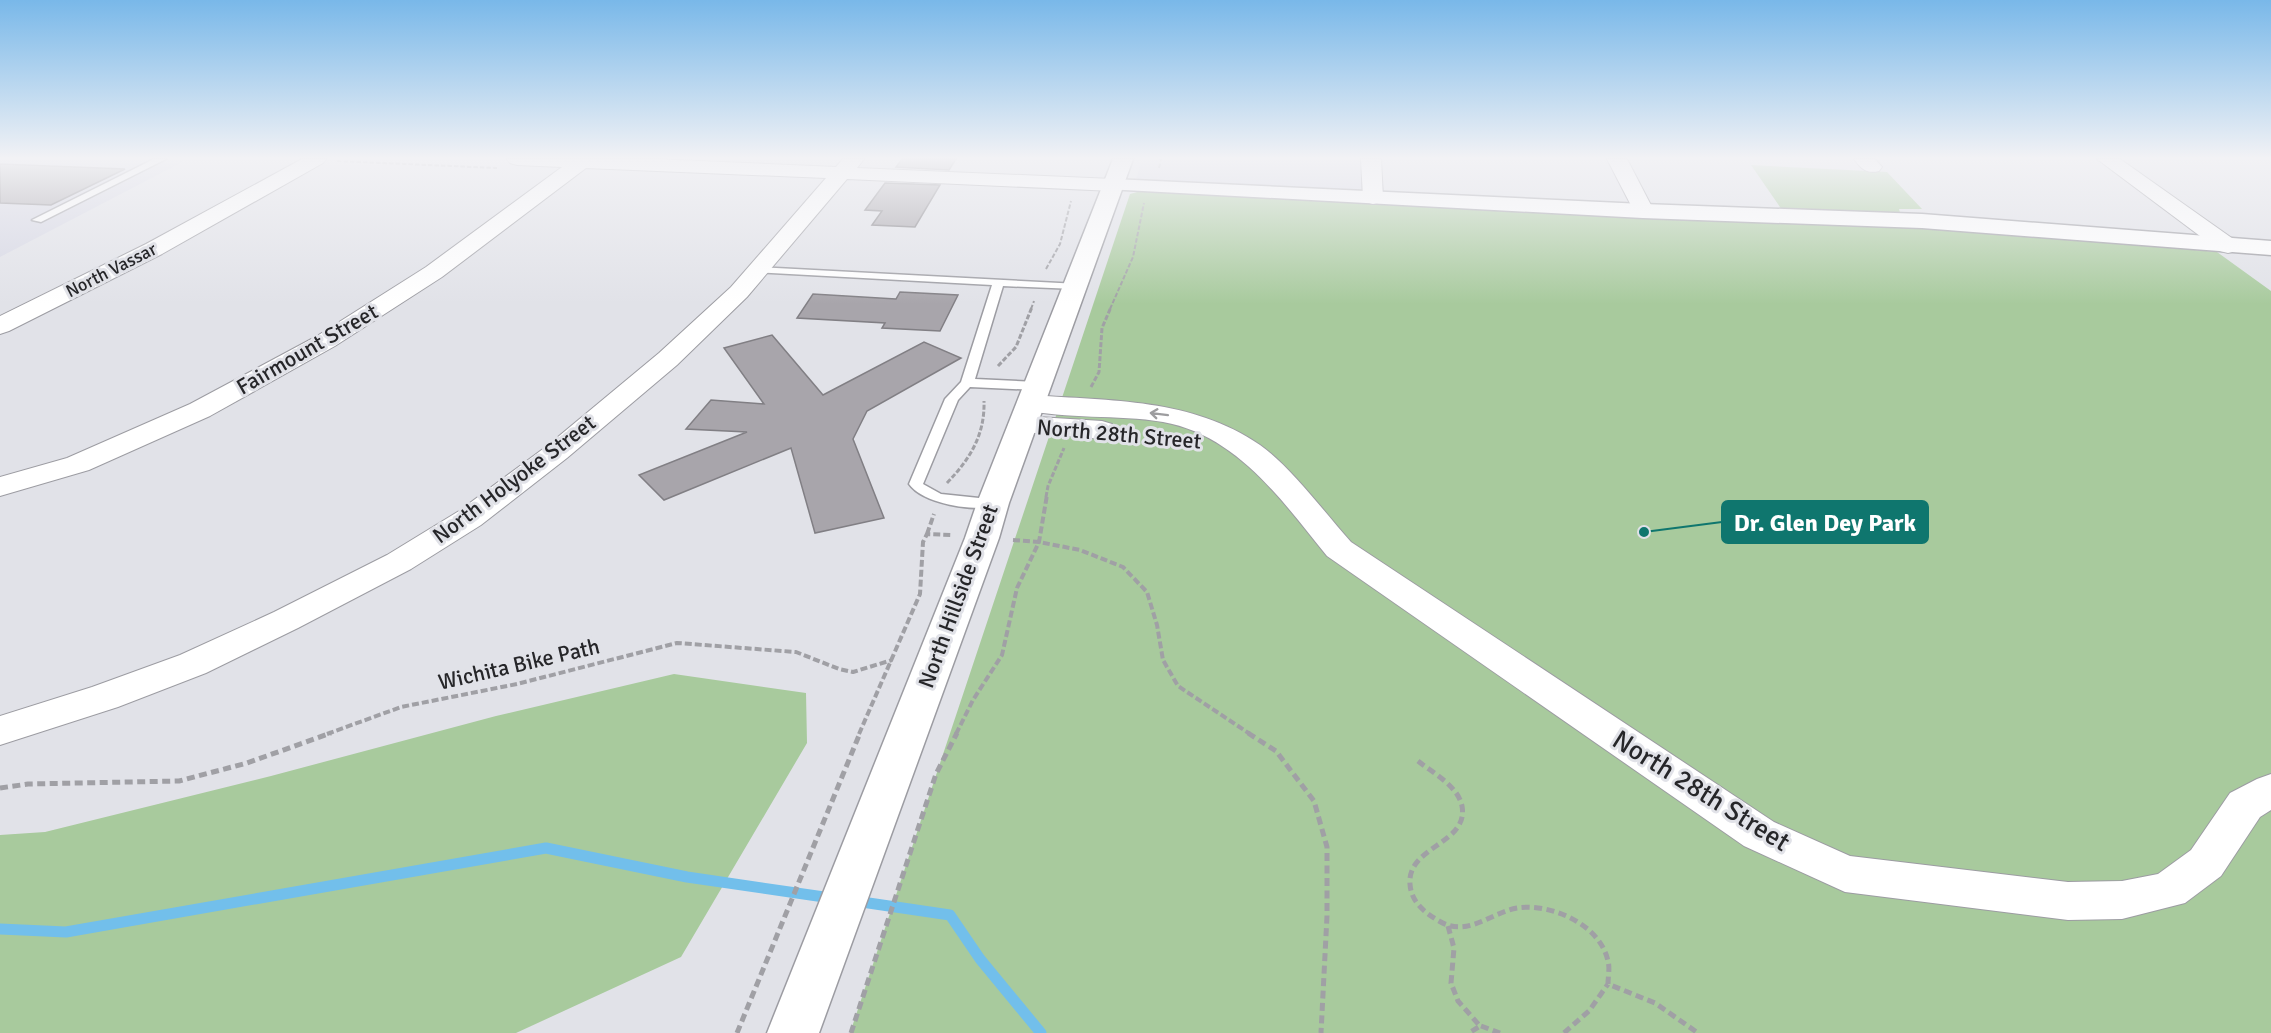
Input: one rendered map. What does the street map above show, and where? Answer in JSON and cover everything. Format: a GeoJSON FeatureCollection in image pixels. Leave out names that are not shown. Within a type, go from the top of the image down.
{"type":"FeatureCollection","features":[{"type":"Feature","properties":{"kind":"street","name":"North Vassar"},"geometry":{"type":"LineString","coordinates":[[0,326],[154,249],[229,207]]}},
{"type":"Feature","properties":{"kind":"street","name":"Fairmount Street"},"geometry":{"type":"LineString","coordinates":[[0,487],[78,464],[200,410],[326,341],[434,272],[521,207]]}},
{"type":"Feature","properties":{"kind":"street","name":"North Holyoke Street"},"geometry":{"type":"LineString","coordinates":[[0,731],[105,697],[193,664],[286,620],[408,556],[470,518],[557,452],[668,359],[740,292],[812,207]]}},
{"type":"Feature","properties":{"kind":"street","name":"North Hillside Street"},"geometry":{"type":"LineString","coordinates":[[793,1033],[982,538],[993,503],[1105,207]]}},
{"type":"Feature","properties":{"kind":"street"},"geometry":{"type":"LineString","coordinates":[[1551,207],[1922,221],[2271,248]]}},
{"type":"Feature","properties":{"kind":"street"},"geometry":{"type":"LineString","coordinates":[[1641,207],[1643,212]]}},
{"type":"Feature","properties":{"kind":"street"},"geometry":{"type":"LineString","coordinates":[[2174,207],[2228,246]]}},
{"type":"Feature","properties":{"kind":"street","name":"North 28th Street"},"geometry":{"type":"LineString","coordinates":[[1030,405],[1078,418],[1251,452],[1285,486],[1339,549],[1759,834],[1845,874],[2068,901],[2122,900],[2169,890],[2206,863],[2245,805],[2271,790]]}},
{"type":"Feature","properties":{"kind":"lane"},"geometry":{"type":"LineString","coordinates":[[37,220],[63,207]]}},
{"type":"Feature","properties":{"kind":"lane"},"geometry":{"type":"LineString","coordinates":[[758,270],[1075,286]]}},
{"type":"Feature","properties":{"kind":"lane"},"geometry":{"type":"LineString","coordinates":[[993,503],[939,498],[919,492],[916,484],[952,399],[967,383],[999,282]]}},
{"type":"Feature","properties":{"kind":"lane"},"geometry":{"type":"LineString","coordinates":[[967,383],[989,384],[1030,405]]}},
{"type":"Feature","properties":{"kind":"path"},"geometry":{"type":"LineString","coordinates":[[737,1033],[920,594],[923,542],[942,487],[961,469],[981,438],[986,416],[984,397],[989,384],[995,370],[1016,347],[1034,303],[1031,290],[1064,239],[1070,207]]}},
{"type":"Feature","properties":{"kind":"path"},"geometry":{"type":"LineString","coordinates":[[851,1033],[936,774],[973,700],[1002,655],[1017,588],[1039,542],[1048,486],[1099,372],[1102,328],[1133,257],[1144,207]]}},
{"type":"Feature","properties":{"kind":"path"},"geometry":{"type":"LineString","coordinates":[[927,534],[951,535]]}},
{"type":"Feature","properties":{"kind":"path"},"geometry":{"type":"LineString","coordinates":[[1013,540],[1039,542],[1080,550],[1123,567],[1148,592],[1163,660],[1178,687],[1276,752],[1314,801],[1327,847],[1327,916],[1321,1033]]}},
{"type":"Feature","properties":{"kind":"path","name":"Wichita Bike Path"},"geometry":{"type":"LineString","coordinates":[[0,788],[28,784],[179,781],[247,763],[401,707],[517,684],[677,643],[796,652],[838,669],[853,672],[892,660]]}},
{"type":"Feature","properties":{"kind":"path"},"geometry":{"type":"LineString","coordinates":[[1418,761],[1457,793],[1463,806],[1462,819],[1456,830],[1413,864],[1407,878],[1411,892],[1422,910],[1448,926],[1474,926],[1516,908],[1545,908],[1572,919],[1596,937],[1608,961],[1608,984],[1598,1002],[1582,1021],[1564,1033]]}},
{"type":"Feature","properties":{"kind":"path"},"geometry":{"type":"LineString","coordinates":[[1448,926],[1454,948],[1451,983],[1458,1000],[1480,1026],[1500,1033]]}},
{"type":"Feature","properties":{"kind":"path"},"geometry":{"type":"LineString","coordinates":[[1608,984],[1654,1003],[1698,1033]]}},
{"type":"Feature","properties":{"kind":"path"},"geometry":{"type":"LineString","coordinates":[[1469,1033],[1480,1026]]}},
{"type":"Feature","properties":{"kind":"shaded area"},"geometry":{"type":"Polygon","coordinates":[[[0,207],[96,207],[0,257],[0,207]]]}},
{"type":"Feature","properties":{"kind":"green space"},"geometry":{"type":"Polygon","coordinates":[[[1126,207],[1491,207],[1961,229],[2217,252],[2271,291],[2271,1033],[850,1033],[1126,207]]]}},
{"type":"Feature","properties":{"kind":"green space"},"geometry":{"type":"Polygon","coordinates":[[[1780,207],[1922,209],[1899,209],[1900,213],[1893,215],[1782,210],[1780,207]]]}},
{"type":"Feature","properties":{"kind":"green space"},"geometry":{"type":"Polygon","coordinates":[[[674,674],[806,693],[807,743],[681,957],[516,1033],[0,1033],[0,835],[45,832],[271,776],[496,716],[674,674]]]}},
{"type":"Feature","properties":{"kind":"building"},"geometry":{"type":"Polygon","coordinates":[[[867,207],[927,207],[915,227],[872,225],[882,211],[865,210],[867,207]]]}},
{"type":"Feature","properties":{"kind":"building"},"geometry":{"type":"Polygon","coordinates":[[[900,292],[958,295],[940,331],[882,328],[885,323],[797,318],[813,294],[896,299],[900,292]]]}},
{"type":"Feature","properties":{"kind":"building"},"geometry":{"type":"Polygon","coordinates":[[[772,335],[823,395],[924,342],[961,358],[867,411],[853,439],[884,518],[815,533],[791,448],[664,500],[639,475],[747,432],[686,429],[711,400],[764,404],[724,348],[772,335]]]}},
{"type":"Feature","properties":{"kind":"waterway"},"geometry":{"type":"LineString","coordinates":[[0,929],[66,932],[546,848],[687,877],[831,898]]}},
{"type":"Feature","properties":{"kind":"waterway"},"geometry":{"type":"LineString","coordinates":[[855,901],[950,915],[980,959],[1041,1033]]}},
{"type":"Feature","properties":{"kind":"place","name":"Dr. Glen Dey Park"},"geometry":{"type":"Point","coordinates":[1644,532]}}]}
